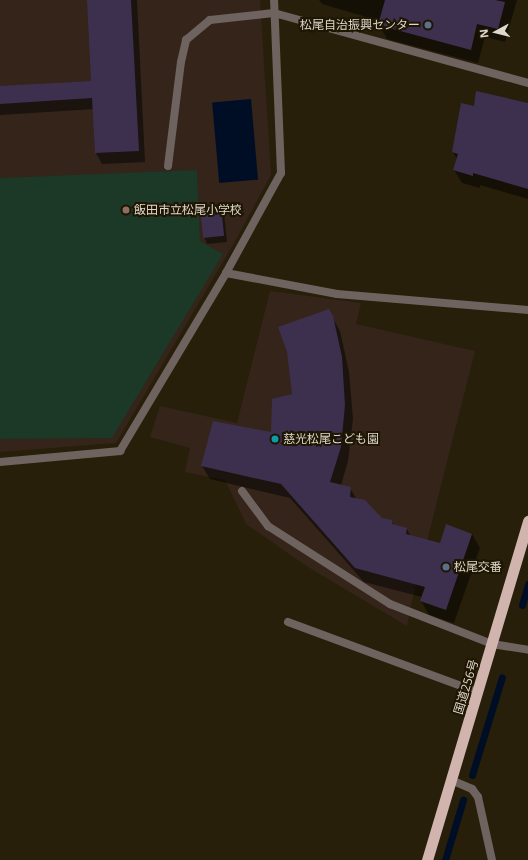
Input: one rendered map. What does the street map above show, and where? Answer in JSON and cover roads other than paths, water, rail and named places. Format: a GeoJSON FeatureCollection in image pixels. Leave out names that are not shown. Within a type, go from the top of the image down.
{"type":"FeatureCollection","features":[{"type":"Feature","properties":{"kind":"highway","name":"国道256号"},"geometry":{"type":"LineString","coordinates":[[427,860],[528,521]]}},
{"type":"Feature","properties":{"kind":"street"},"geometry":{"type":"LineString","coordinates":[[0,462],[120,451],[226,273],[281,173],[274,0]]}},
{"type":"Feature","properties":{"kind":"street"},"geometry":{"type":"LineString","coordinates":[[168,166],[181,62],[186,40],[210,20],[274,13],[528,84]]}},
{"type":"Feature","properties":{"kind":"street"},"geometry":{"type":"LineString","coordinates":[[226,273],[337,294],[528,310]]}},
{"type":"Feature","properties":{"kind":"street"},"geometry":{"type":"LineString","coordinates":[[242,492],[268,526],[390,604],[492,644],[528,650]]}},
{"type":"Feature","properties":{"kind":"street"},"geometry":{"type":"LineString","coordinates":[[288,622],[477,692]]}},
{"type":"Feature","properties":{"kind":"street"},"geometry":{"type":"LineString","coordinates":[[451,780],[472,789],[478,797],[492,860]]}},
{"type":"Feature","properties":{"kind":"water"},"geometry":{"type":"Polygon","coordinates":[[[251,99],[258,180],[219,183],[212,102],[251,99]]]}},
{"type":"Feature","properties":{"kind":"waterway"},"geometry":{"type":"LineString","coordinates":[[522,605],[528,584]]}},
{"type":"Feature","properties":{"kind":"waterway"},"geometry":{"type":"LineString","coordinates":[[472,775],[502,677]]}},
{"type":"Feature","properties":{"kind":"waterway"},"geometry":{"type":"LineString","coordinates":[[445,860],[463,800]]}},
{"type":"Feature","properties":{"kind":"place","name":"松尾自治振興センター"},"geometry":{"type":"Point","coordinates":[428,25]}},
{"type":"Feature","properties":{"kind":"place","name":"飯田市立松尾小学校"},"geometry":{"type":"Point","coordinates":[126,210]}},
{"type":"Feature","properties":{"kind":"place","name":"慈光松尾こども園"},"geometry":{"type":"Point","coordinates":[275,439]}},
{"type":"Feature","properties":{"kind":"place","name":"松尾交番"},"geometry":{"type":"Point","coordinates":[446,567]}}]}
